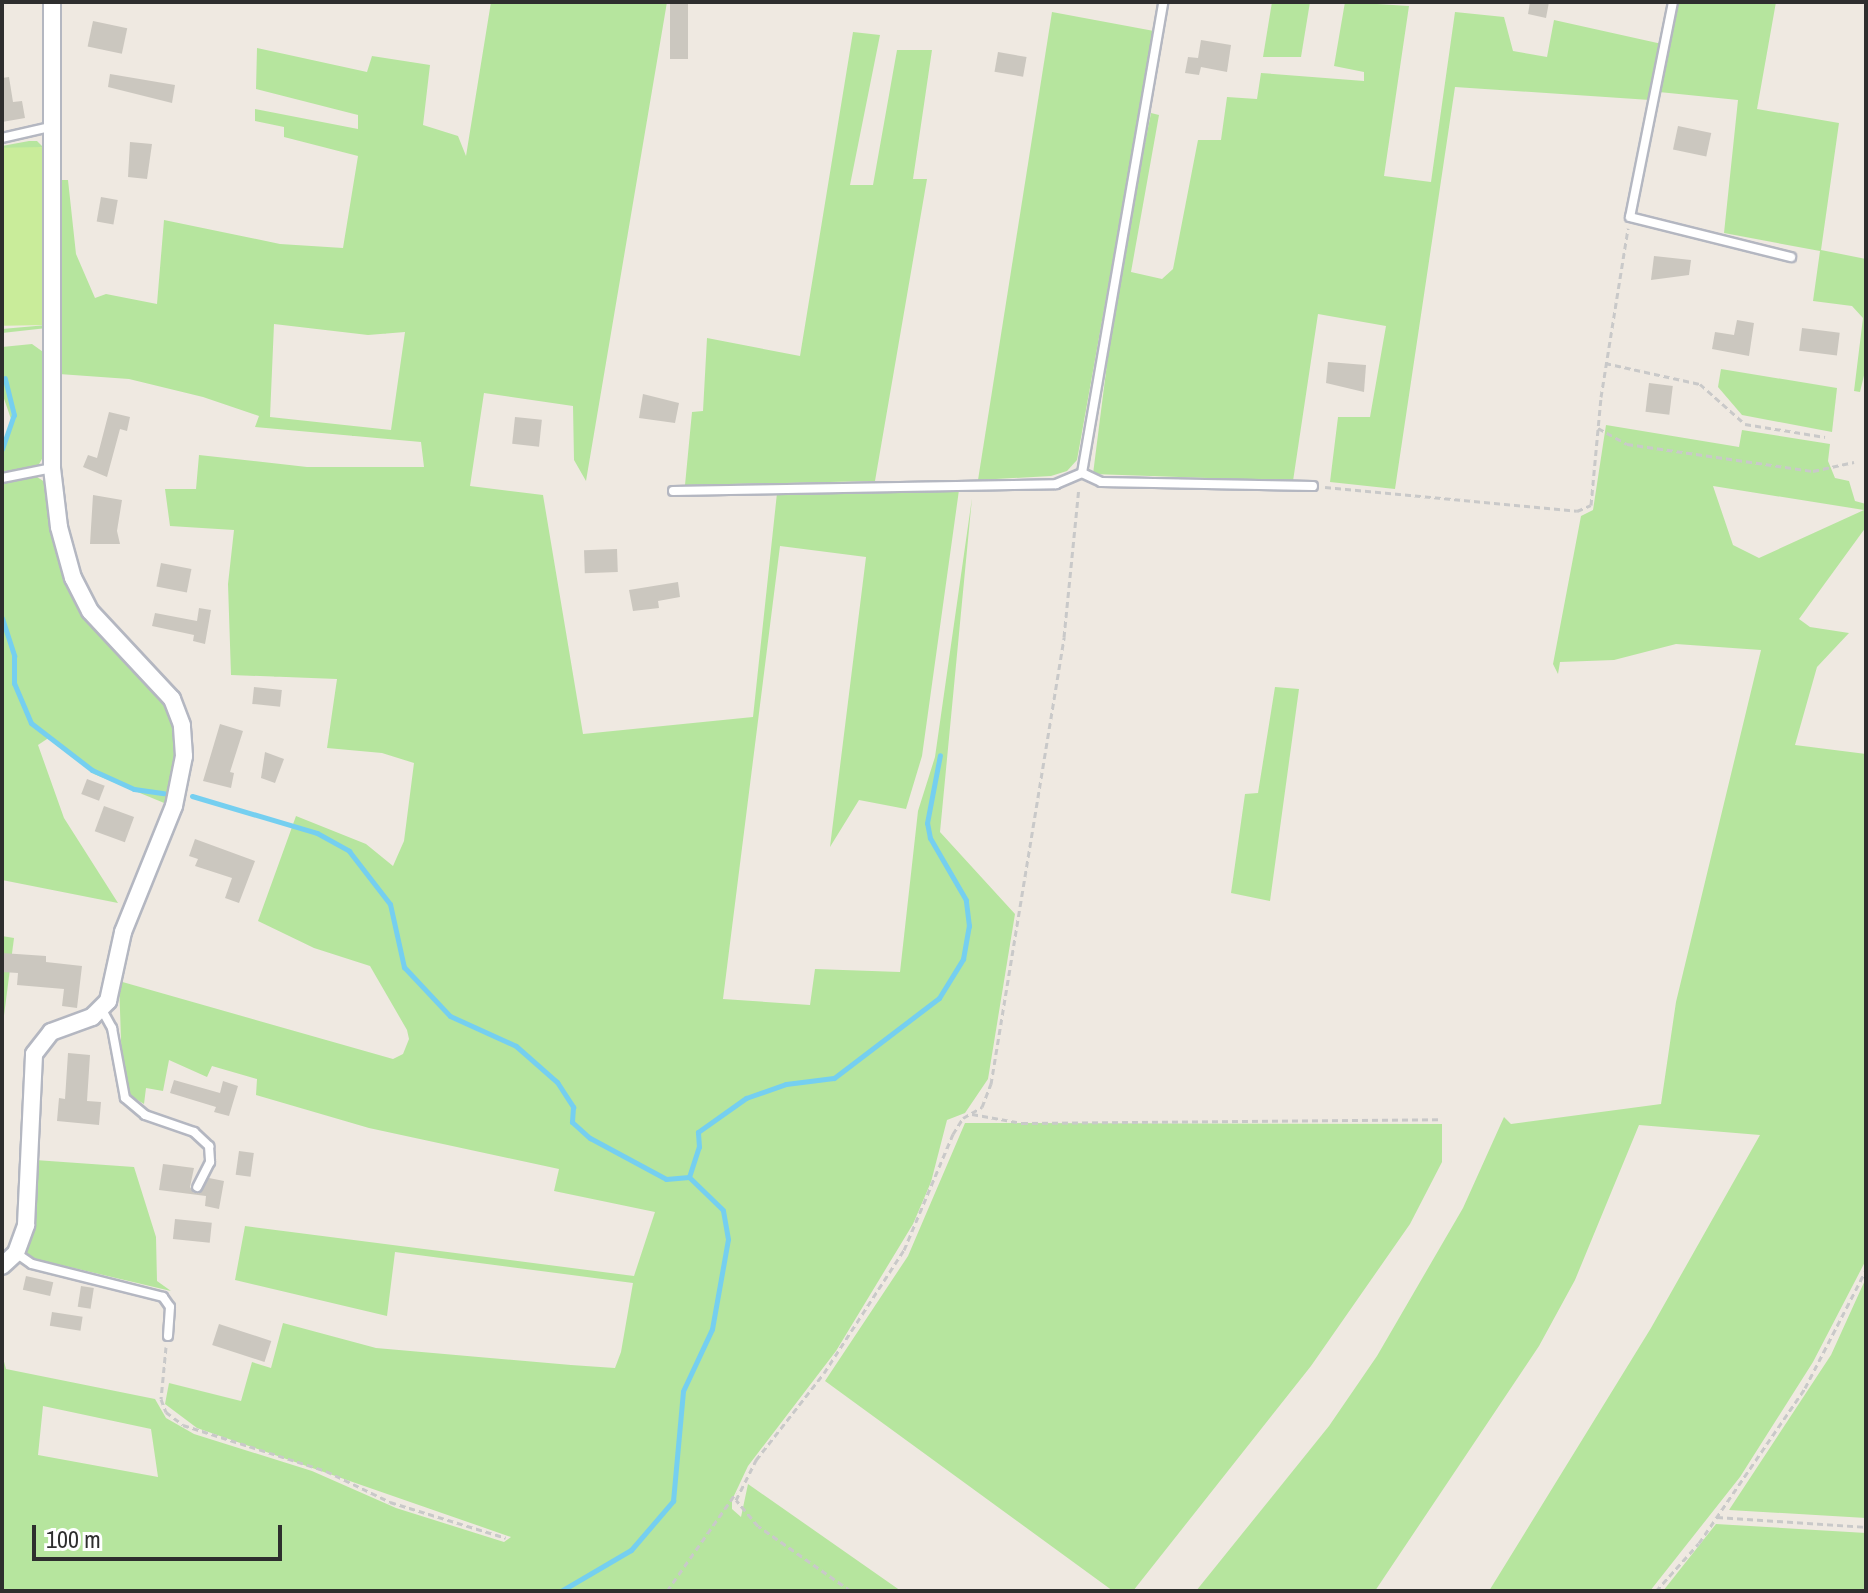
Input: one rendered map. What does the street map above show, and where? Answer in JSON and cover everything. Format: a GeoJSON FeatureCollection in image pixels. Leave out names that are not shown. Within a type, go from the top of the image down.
{"type":"FeatureCollection","features":[{"type":"Feature","properties":{"kind":"street"},"geometry":{"type":"LineString","coordinates":[[2,1266],[16,1253],[26,1225],[34,1054],[51,1032],[102,1010],[133,900],[179,789],[184,737],[172,699],[114,640],[80,596],[64,554],[52,468],[52,2]]}},
{"type":"Feature","properties":{"kind":"lane"},"geometry":{"type":"LineString","coordinates":[[1082,473],[1163,2]]}},
{"type":"Feature","properties":{"kind":"lane"},"geometry":{"type":"LineString","coordinates":[[1673,2],[1630,217],[1791,257]]}},
{"type":"Feature","properties":{"kind":"lane"},"geometry":{"type":"LineString","coordinates":[[2,138],[50,127]]}},
{"type":"Feature","properties":{"kind":"lane"},"geometry":{"type":"LineString","coordinates":[[2,478],[52,468]]}},
{"type":"Feature","properties":{"kind":"lane"},"geometry":{"type":"LineString","coordinates":[[673,491],[1056,484],[1082,473],[1101,482],[1313,486]]}},
{"type":"Feature","properties":{"kind":"lane"},"geometry":{"type":"LineString","coordinates":[[102,1010],[112,1028],[125,1098],[145,1115],[194,1132],[209,1146],[210,1162],[197,1187]]}},
{"type":"Feature","properties":{"kind":"lane"},"geometry":{"type":"LineString","coordinates":[[16,1253],[32,1264],[163,1297],[170,1307],[168,1336]]}},
{"type":"Feature","properties":{"kind":"path"},"geometry":{"type":"LineString","coordinates":[[1313,486],[1577,511],[1591,505],[1605,363],[1630,217]]}},
{"type":"Feature","properties":{"kind":"path"},"geometry":{"type":"LineString","coordinates":[[1605,363],[1700,384],[1745,424],[1825,437]]}},
{"type":"Feature","properties":{"kind":"path"},"geometry":{"type":"LineString","coordinates":[[1598,428],[1627,444],[1813,471],[1854,462]]}},
{"type":"Feature","properties":{"kind":"path"},"geometry":{"type":"LineString","coordinates":[[667,1591],[856,1327],[904,1250],[953,1134],[982,1107],[991,1084],[1064,637],[1082,473]]}},
{"type":"Feature","properties":{"kind":"path"},"geometry":{"type":"LineString","coordinates":[[972,1114],[1022,1123],[1442,1119]]}},
{"type":"Feature","properties":{"kind":"path"},"geometry":{"type":"LineString","coordinates":[[1656,1591],[1717,1517],[1805,1388],[1866,1270]]}},
{"type":"Feature","properties":{"kind":"path"},"geometry":{"type":"LineString","coordinates":[[168,1336],[161,1399],[175,1421],[326,1471],[390,1502],[506,1538]]}},
{"type":"Feature","properties":{"kind":"path"},"geometry":{"type":"LineString","coordinates":[[739,1488],[736,1505],[758,1526],[851,1591]]}},
{"type":"Feature","properties":{"kind":"path"},"geometry":{"type":"LineString","coordinates":[[1717,1517],[1866,1527]]}},
{"type":"Feature","properties":{"kind":"green space"},"geometry":{"type":"Polygon","coordinates":[[[491,2],[667,2],[586,481],[574,460],[573,406],[484,393],[470,486],[543,495],[583,734],[753,717],[777,493],[959,490],[922,756],[906,809],[859,800],[830,847],[866,557],[780,546],[723,999],[810,1005],[815,969],[900,972],[918,811],[935,757],[972,498],[940,832],[1015,914],[988,1079],[965,1113],[947,1120],[931,1182],[913,1224],[836,1351],[748,1466],[732,1500],[732,1509],[741,1517],[748,1484],[901,1591],[2,1591],[2,1354],[6,1369],[155,1399],[166,1418],[194,1434],[312,1471],[396,1508],[504,1542],[511,1537],[197,1428],[165,1404],[169,1383],[241,1401],[252,1362],[271,1368],[283,1323],[376,1348],[571,1365],[615,1368],[621,1352],[633,1283],[395,1252],[387,1316],[235,1280],[245,1226],[634,1276],[655,1212],[554,1191],[559,1169],[369,1128],[256,1095],[257,1079],[212,1066],[207,1077],[169,1060],[163,1091],[146,1088],[144,1104],[131,1096],[122,1069],[119,981],[393,1059],[403,1054],[409,1039],[407,1030],[370,966],[314,948],[258,921],[296,816],[366,844],[393,866],[404,841],[414,763],[382,753],[327,748],[337,679],[231,675],[228,584],[234,530],[170,526],[165,489],[196,489],[199,455],[307,467],[424,467],[421,442],[255,427],[259,416],[203,397],[129,379],[59,374],[57,180],[68,180],[76,254],[95,298],[106,294],[157,304],[164,220],[280,244],[343,248],[358,156],[284,137],[284,127],[255,121],[255,109],[358,129],[358,115],[256,89],[257,48],[367,72],[372,56],[430,65],[423,125],[458,136],[466,156],[491,2]],[[274,324],[270,417],[391,430],[405,332],[368,335],[274,324]],[[43,1406],[38,1455],[158,1477],[151,1429],[43,1406]]]}},
{"type":"Feature","properties":{"kind":"green space"},"geometry":{"type":"Polygon","coordinates":[[[1272,2],[1310,2],[1301,57],[1263,57],[1272,2]]]}},
{"type":"Feature","properties":{"kind":"green space"},"geometry":{"type":"Polygon","coordinates":[[[1345,2],[1409,6],[1384,176],[1431,182],[1455,12],[1504,17],[1513,51],[1547,57],[1554,20],[1662,44],[1650,100],[1455,87],[1395,489],[1330,482],[1338,417],[1370,417],[1386,326],[1318,314],[1293,481],[1093,474],[1117,285],[1151,113],[1159,115],[1131,272],[1162,279],[1173,269],[1198,140],[1221,140],[1227,97],[1257,99],[1261,73],[1364,81],[1364,72],[1334,66],[1345,2]]]}},
{"type":"Feature","properties":{"kind":"green space"},"geometry":{"type":"Polygon","coordinates":[[[1677,2],[1776,2],[1757,109],[1839,123],[1821,250],[1866,259],[1866,367],[1860,392],[1854,391],[1863,318],[1852,306],[1813,301],[1820,251],[1724,233],[1738,100],[1659,92],[1677,2]]]}},
{"type":"Feature","properties":{"kind":"green space"},"geometry":{"type":"Polygon","coordinates":[[[1052,12],[1154,31],[1077,460],[1067,471],[1051,476],[978,480],[1052,12]]]}},
{"type":"Feature","properties":{"kind":"green space"},"geometry":{"type":"Polygon","coordinates":[[[853,32],[880,35],[850,185],[873,185],[897,50],[932,50],[913,179],[927,179],[875,481],[685,485],[692,412],[703,411],[707,338],[800,356],[853,32]]]}},
{"type":"Feature","properties":{"kind":"green space"},"geometry":{"type":"Polygon","coordinates":[[[37,141],[43,147],[2,154],[2,146],[37,141]]]}},
{"type":"Feature","properties":{"kind":"green space"},"geometry":{"type":"Polygon","coordinates":[[[43,147],[45,149],[47,322],[43,147]]]}},
{"type":"Feature","properties":{"kind":"green space"},"geometry":{"type":"Polygon","coordinates":[[[44,147],[47,325],[4,326],[2,148],[44,147]]]}},
{"type":"Feature","properties":{"kind":"green space"},"geometry":{"type":"Polygon","coordinates":[[[47,325],[47,328],[2,333],[2,329],[47,325]]]}},
{"type":"Feature","properties":{"kind":"green space"},"geometry":{"type":"Polygon","coordinates":[[[32,344],[46,354],[47,450],[38,466],[2,474],[2,447],[11,419],[2,393],[2,347],[32,344]]]}},
{"type":"Feature","properties":{"kind":"green space"},"geometry":{"type":"Polygon","coordinates":[[[1721,369],[1837,388],[1832,432],[1742,415],[1718,387],[1721,369]]]}},
{"type":"Feature","properties":{"kind":"green space"},"geometry":{"type":"Polygon","coordinates":[[[1606,425],[1739,447],[1742,430],[1830,444],[1828,461],[1835,478],[1849,481],[1855,501],[1866,504],[1866,527],[1799,619],[1810,627],[1849,633],[1817,667],[1795,745],[1866,754],[1866,1260],[1813,1362],[1740,1477],[1650,1591],[1489,1591],[1651,1328],[1760,1135],[1639,1125],[1575,1280],[1539,1346],[1375,1591],[1196,1591],[1329,1426],[1377,1356],[1463,1208],[1504,1117],[1511,1124],[1661,1104],[1676,1002],[1761,650],[1676,644],[1614,660],[1560,662],[1558,674],[1553,664],[1581,516],[1593,510],[1606,425]],[[1713,486],[1733,545],[1759,558],[1864,510],[1713,486]]]}},
{"type":"Feature","properties":{"kind":"green space"},"geometry":{"type":"Polygon","coordinates":[[[37,477],[48,484],[68,581],[163,695],[175,717],[180,749],[169,805],[94,774],[50,737],[38,745],[64,818],[118,903],[2,880],[2,482],[37,477]]]}},
{"type":"Feature","properties":{"kind":"green space"},"geometry":{"type":"Polygon","coordinates":[[[1275,687],[1299,689],[1270,901],[1231,893],[1245,794],[1258,793],[1275,687]]]}},
{"type":"Feature","properties":{"kind":"green space"},"geometry":{"type":"Polygon","coordinates":[[[2,936],[14,938],[2,1031],[2,936]]]}},
{"type":"Feature","properties":{"kind":"green space"},"geometry":{"type":"Polygon","coordinates":[[[965,1123],[1442,1124],[1442,1162],[1410,1224],[1311,1366],[1133,1591],[1113,1591],[825,1381],[908,1256],[965,1123]]]}},
{"type":"Feature","properties":{"kind":"green space"},"geometry":{"type":"Polygon","coordinates":[[[35,1160],[134,1167],[156,1237],[157,1281],[171,1291],[23,1256],[35,1160]]]}},
{"type":"Feature","properties":{"kind":"green space"},"geometry":{"type":"Polygon","coordinates":[[[1866,1278],[1866,1518],[1729,1510],[1831,1355],[1866,1278]]]}},
{"type":"Feature","properties":{"kind":"green space"},"geometry":{"type":"Polygon","coordinates":[[[1716,1524],[1866,1533],[1866,1591],[1663,1591],[1716,1524]]]}},
{"type":"Feature","properties":{"kind":"building"},"geometry":{"type":"Polygon","coordinates":[[[670,2],[688,2],[688,59],[670,59],[670,2]]]}},
{"type":"Feature","properties":{"kind":"building"},"geometry":{"type":"Polygon","coordinates":[[[1530,2],[1549,2],[1546,18],[1528,14],[1530,2]]]}},
{"type":"Feature","properties":{"kind":"building"},"geometry":{"type":"Polygon","coordinates":[[[93,21],[127,28],[122,54],[88,46],[93,21]]]}},
{"type":"Feature","properties":{"kind":"building"},"geometry":{"type":"Polygon","coordinates":[[[1201,40],[1231,45],[1227,72],[1201,67],[1199,75],[1185,73],[1188,57],[1198,58],[1201,40]]]}},
{"type":"Feature","properties":{"kind":"building"},"geometry":{"type":"Polygon","coordinates":[[[998,52],[1027,57],[1023,77],[995,72],[998,52]]]}},
{"type":"Feature","properties":{"kind":"building"},"geometry":{"type":"Polygon","coordinates":[[[110,74],[175,85],[172,103],[108,87],[110,74]]]}},
{"type":"Feature","properties":{"kind":"building"},"geometry":{"type":"Polygon","coordinates":[[[9,77],[13,102],[22,101],[25,118],[2,122],[2,78],[9,77]]]}},
{"type":"Feature","properties":{"kind":"building"},"geometry":{"type":"Polygon","coordinates":[[[1678,126],[1711,133],[1706,157],[1673,149],[1678,126]]]}},
{"type":"Feature","properties":{"kind":"building"},"geometry":{"type":"Polygon","coordinates":[[[130,142],[152,144],[147,179],[128,177],[130,142]]]}},
{"type":"Feature","properties":{"kind":"building"},"geometry":{"type":"Polygon","coordinates":[[[101,197],[118,200],[113,225],[97,222],[101,197]]]}},
{"type":"Feature","properties":{"kind":"building"},"geometry":{"type":"Polygon","coordinates":[[[1654,256],[1691,260],[1689,275],[1651,280],[1654,256]]]}},
{"type":"Feature","properties":{"kind":"building"},"geometry":{"type":"Polygon","coordinates":[[[1737,320],[1754,323],[1749,356],[1712,349],[1715,332],[1734,335],[1737,320]]]}},
{"type":"Feature","properties":{"kind":"building"},"geometry":{"type":"Polygon","coordinates":[[[1802,328],[1840,333],[1837,355],[1799,351],[1802,328]]]}},
{"type":"Feature","properties":{"kind":"building"},"geometry":{"type":"Polygon","coordinates":[[[1328,362],[1366,365],[1364,392],[1326,383],[1328,362]]]}},
{"type":"Feature","properties":{"kind":"building"},"geometry":{"type":"Polygon","coordinates":[[[1649,383],[1673,386],[1669,415],[1645,412],[1649,383]]]}},
{"type":"Feature","properties":{"kind":"building"},"geometry":{"type":"Polygon","coordinates":[[[643,394],[679,403],[675,423],[639,418],[643,394]]]}},
{"type":"Feature","properties":{"kind":"building"},"geometry":{"type":"Polygon","coordinates":[[[109,412],[130,417],[127,431],[120,429],[107,477],[83,467],[88,455],[97,458],[109,412]]]}},
{"type":"Feature","properties":{"kind":"building"},"geometry":{"type":"Polygon","coordinates":[[[515,417],[542,420],[539,447],[512,444],[515,417]]]}},
{"type":"Feature","properties":{"kind":"building"},"geometry":{"type":"Polygon","coordinates":[[[93,495],[122,500],[117,531],[120,544],[90,544],[93,495]]]}},
{"type":"Feature","properties":{"kind":"building"},"geometry":{"type":"Polygon","coordinates":[[[617,549],[618,572],[585,573],[584,550],[617,549]]]}},
{"type":"Feature","properties":{"kind":"building"},"geometry":{"type":"Polygon","coordinates":[[[161,563],[191,569],[187,592],[156,587],[161,563]]]}},
{"type":"Feature","properties":{"kind":"building"},"geometry":{"type":"Polygon","coordinates":[[[678,582],[680,597],[658,601],[659,608],[633,611],[629,590],[678,582]]]}},
{"type":"Feature","properties":{"kind":"building"},"geometry":{"type":"Polygon","coordinates":[[[199,608],[211,610],[205,644],[193,641],[194,635],[152,626],[155,613],[197,621],[199,608]]]}},
{"type":"Feature","properties":{"kind":"building"},"geometry":{"type":"Polygon","coordinates":[[[254,687],[282,690],[280,707],[252,704],[254,687]]]}},
{"type":"Feature","properties":{"kind":"building"},"geometry":{"type":"Polygon","coordinates":[[[220,724],[243,731],[230,772],[234,773],[231,788],[203,781],[220,724]]]}},
{"type":"Feature","properties":{"kind":"building"},"geometry":{"type":"Polygon","coordinates":[[[265,752],[284,759],[275,783],[261,778],[265,752]]]}},
{"type":"Feature","properties":{"kind":"building"},"geometry":{"type":"Polygon","coordinates":[[[87,779],[105,786],[99,801],[81,794],[87,779]]]}},
{"type":"Feature","properties":{"kind":"building"},"geometry":{"type":"Polygon","coordinates":[[[104,806],[134,817],[125,842],[95,831],[104,806]]]}},
{"type":"Feature","properties":{"kind":"building"},"geometry":{"type":"Polygon","coordinates":[[[195,839],[255,861],[239,903],[225,898],[232,878],[195,866],[198,859],[189,856],[195,839]]]}},
{"type":"Feature","properties":{"kind":"building"},"geometry":{"type":"Polygon","coordinates":[[[2,953],[46,956],[46,962],[82,966],[77,1008],[62,1006],[64,989],[17,985],[18,973],[2,972],[2,953]]]}},
{"type":"Feature","properties":{"kind":"building"},"geometry":{"type":"Polygon","coordinates":[[[68,1053],[90,1055],[87,1101],[101,1102],[99,1125],[57,1121],[59,1098],[65,1099],[68,1053]]]}},
{"type":"Feature","properties":{"kind":"building"},"geometry":{"type":"Polygon","coordinates":[[[174,1080],[220,1093],[223,1081],[238,1086],[229,1116],[214,1112],[216,1107],[170,1093],[174,1080]]]}},
{"type":"Feature","properties":{"kind":"building"},"geometry":{"type":"Polygon","coordinates":[[[239,1151],[254,1153],[251,1177],[236,1175],[239,1151]]]}},
{"type":"Feature","properties":{"kind":"building"},"geometry":{"type":"Polygon","coordinates":[[[163,1164],[194,1168],[190,1187],[194,1193],[201,1192],[209,1178],[224,1181],[219,1209],[205,1206],[206,1196],[159,1190],[163,1164]]]}},
{"type":"Feature","properties":{"kind":"building"},"geometry":{"type":"Polygon","coordinates":[[[175,1219],[212,1223],[210,1243],[173,1239],[175,1219]]]}},
{"type":"Feature","properties":{"kind":"building"},"geometry":{"type":"Polygon","coordinates":[[[26,1276],[53,1282],[50,1296],[23,1290],[26,1276]]]}},
{"type":"Feature","properties":{"kind":"building"},"geometry":{"type":"Polygon","coordinates":[[[81,1286],[94,1288],[91,1309],[78,1307],[81,1286]]]}},
{"type":"Feature","properties":{"kind":"building"},"geometry":{"type":"Polygon","coordinates":[[[52,1312],[83,1317],[80,1331],[50,1326],[52,1312]]]}},
{"type":"Feature","properties":{"kind":"building"},"geometry":{"type":"Polygon","coordinates":[[[219,1324],[271,1341],[265,1362],[212,1345],[219,1324]]]}},
{"type":"Feature","properties":{"kind":"waterway"},"geometry":{"type":"LineString","coordinates":[[2,449],[14,415],[5,378]]}},
{"type":"Feature","properties":{"kind":"waterway"},"geometry":{"type":"LineString","coordinates":[[2,618],[14,656],[14,683],[31,723],[92,770],[134,789],[164,793]]}},
{"type":"Feature","properties":{"kind":"waterway"},"geometry":{"type":"LineString","coordinates":[[561,1591],[631,1550],[673,1501],[683,1391],[712,1329],[728,1239],[723,1210],[689,1177],[699,1147],[698,1132],[746,1098],[786,1084],[834,1078],[939,998],[963,959],[969,926],[966,900],[930,838],[927,823],[940,755]]}},
{"type":"Feature","properties":{"kind":"waterway"},"geometry":{"type":"LineString","coordinates":[[192,796],[317,833],[349,851],[390,904],[404,967],[450,1016],[516,1046],[557,1082],[573,1107],[572,1122],[590,1138],[666,1179],[689,1177]]}}]}
